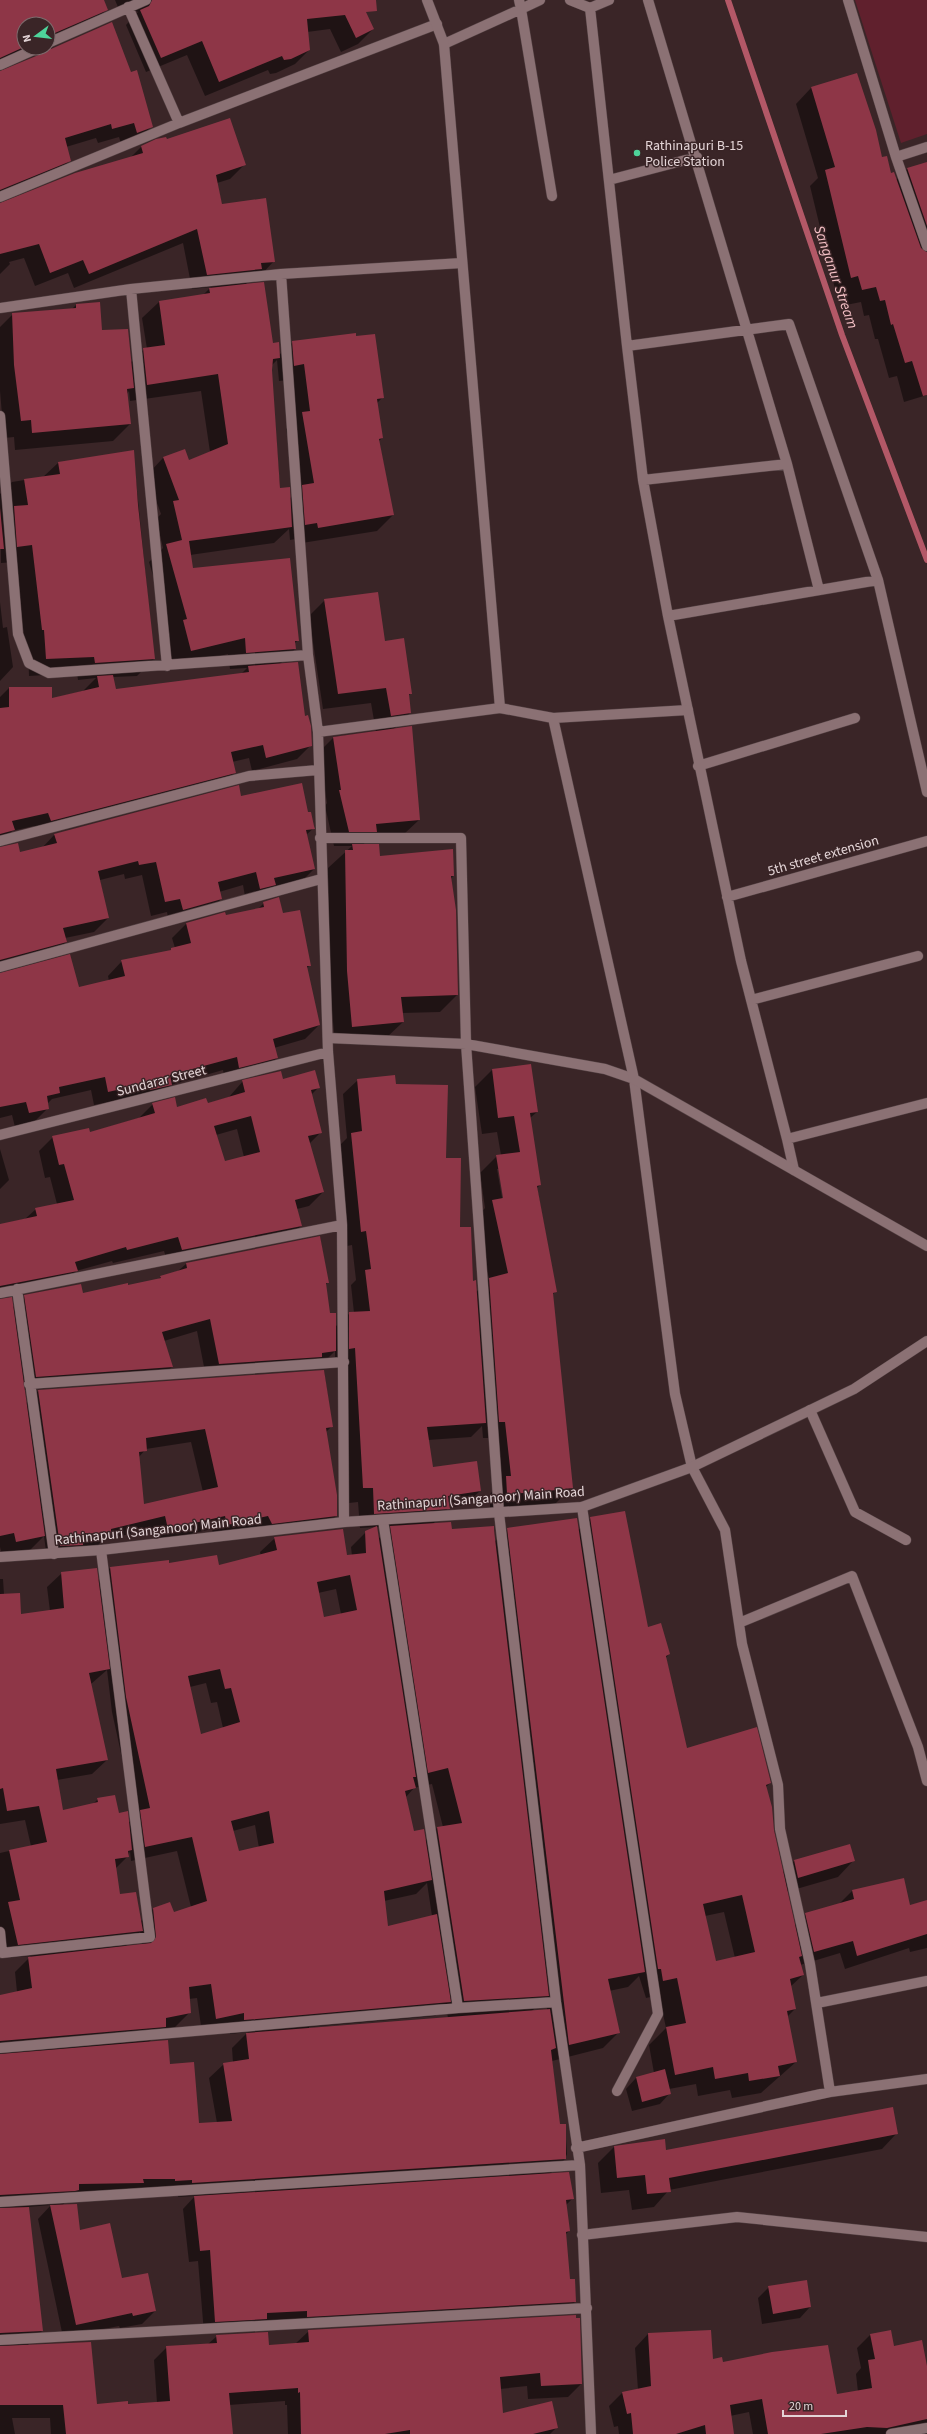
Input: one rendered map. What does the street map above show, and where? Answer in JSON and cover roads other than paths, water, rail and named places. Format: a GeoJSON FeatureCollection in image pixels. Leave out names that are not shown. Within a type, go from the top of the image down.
{"type":"FeatureCollection","features":[{"type":"Feature","properties":{"kind":"street"},"geometry":{"type":"LineString","coordinates":[[56,39],[146,0]]}},
{"type":"Feature","properties":{"kind":"street"},"geometry":{"type":"LineString","coordinates":[[427,0],[444,44],[500,708]]}},
{"type":"Feature","properties":{"kind":"street"},"geometry":{"type":"LineString","coordinates":[[444,44],[520,4],[540,0]]}},
{"type":"Feature","properties":{"kind":"street"},"geometry":{"type":"LineString","coordinates":[[570,0],[590,8],[609,0]]}},
{"type":"Feature","properties":{"kind":"street"},"geometry":{"type":"LineString","coordinates":[[648,0],[787,464],[818,590]]}},
{"type":"Feature","properties":{"kind":"street"},"geometry":{"type":"LineString","coordinates":[[848,0],[896,157],[927,246]]}},
{"type":"Feature","properties":{"kind":"street"},"geometry":{"type":"LineString","coordinates":[[520,4],[552,196]]}},
{"type":"Feature","properties":{"kind":"street"},"geometry":{"type":"LineString","coordinates":[[128,7],[179,123]]}},
{"type":"Feature","properties":{"kind":"street"},"geometry":{"type":"LineString","coordinates":[[590,8],[643,480],[698,766],[751,1000],[794,1170]]}},
{"type":"Feature","properties":{"kind":"street"},"geometry":{"type":"LineString","coordinates":[[0,198],[179,123],[437,24]]}},
{"type":"Feature","properties":{"kind":"street"},"geometry":{"type":"LineString","coordinates":[[0,65],[20,56]]}},
{"type":"Feature","properties":{"kind":"street"},"geometry":{"type":"LineString","coordinates":[[896,157],[927,147]]}},
{"type":"Feature","properties":{"kind":"street"},"geometry":{"type":"LineString","coordinates":[[609,180],[696,157]]}},
{"type":"Feature","properties":{"kind":"street"},"geometry":{"type":"LineString","coordinates":[[0,308],[131,289],[281,274],[462,263]]}},
{"type":"Feature","properties":{"kind":"street"},"geometry":{"type":"LineString","coordinates":[[281,274],[308,655],[318,732],[321,879],[328,1052],[342,1225],[344,1522]]}},
{"type":"Feature","properties":{"kind":"street"},"geometry":{"type":"LineString","coordinates":[[131,289],[167,666]]}},
{"type":"Feature","properties":{"kind":"street"},"geometry":{"type":"LineString","coordinates":[[627,346],[789,324],[878,580],[927,792]]}},
{"type":"Feature","properties":{"kind":"street"},"geometry":{"type":"LineString","coordinates":[[0,416],[18,634],[29,663],[49,673],[308,655]]}},
{"type":"Feature","properties":{"kind":"street"},"geometry":{"type":"LineString","coordinates":[[643,480],[787,464]]}},
{"type":"Feature","properties":{"kind":"street"},"geometry":{"type":"LineString","coordinates":[[668,616],[878,580]]}},
{"type":"Feature","properties":{"kind":"street"},"geometry":{"type":"LineString","coordinates":[[318,732],[500,708],[552,718],[688,710]]}},
{"type":"Feature","properties":{"kind":"street"},"geometry":{"type":"LineString","coordinates":[[552,718],[634,1079],[675,1394],[692,1466],[725,1530],[742,1644],[778,1785],[780,1829],[810,1964],[830,2092]]}},
{"type":"Feature","properties":{"kind":"street"},"geometry":{"type":"LineString","coordinates":[[698,766],[855,718]]}},
{"type":"Feature","properties":{"kind":"street"},"geometry":{"type":"LineString","coordinates":[[0,841],[249,776],[318,770]]}},
{"type":"Feature","properties":{"kind":"street"},"geometry":{"type":"LineString","coordinates":[[320,838],[461,838],[466,1044],[499,1513],[556,2002],[576,2148],[580,2165],[591,2434]]}},
{"type":"Feature","properties":{"kind":"street","name":"5th street extension"},"geometry":{"type":"LineString","coordinates":[[727,897],[927,841]]}},
{"type":"Feature","properties":{"kind":"street"},"geometry":{"type":"LineString","coordinates":[[0,967],[321,879]]}},
{"type":"Feature","properties":{"kind":"street"},"geometry":{"type":"LineString","coordinates":[[751,1000],[918,956]]}},
{"type":"Feature","properties":{"kind":"street"},"geometry":{"type":"LineString","coordinates":[[328,1038],[466,1044],[604,1069],[634,1079],[927,1246]]}},
{"type":"Feature","properties":{"kind":"street","name":"Sundarar Street"},"geometry":{"type":"LineString","coordinates":[[0,1135],[328,1052]]}},
{"type":"Feature","properties":{"kind":"street"},"geometry":{"type":"LineString","coordinates":[[787,1139],[927,1103]]}},
{"type":"Feature","properties":{"kind":"street"},"geometry":{"type":"LineString","coordinates":[[0,1293],[342,1225]]}},
{"type":"Feature","properties":{"kind":"street"},"geometry":{"type":"LineString","coordinates":[[17,1289],[29,1384],[54,1554]]}},
{"type":"Feature","properties":{"kind":"street","name":"Rathinapuri (Sanganoor) Main Road"},"geometry":{"type":"LineString","coordinates":[[0,1557],[100,1550],[344,1522],[582,1507],[692,1466],[854,1389],[927,1341]]}},
{"type":"Feature","properties":{"kind":"street"},"geometry":{"type":"LineString","coordinates":[[29,1384],[344,1362]]}},
{"type":"Feature","properties":{"kind":"street"},"geometry":{"type":"LineString","coordinates":[[810,1410],[855,1512],[906,1540]]}},
{"type":"Feature","properties":{"kind":"street"},"geometry":{"type":"LineString","coordinates":[[582,1507],[658,2014],[617,2091]]}},
{"type":"Feature","properties":{"kind":"street"},"geometry":{"type":"LineString","coordinates":[[383,1520],[458,2008]]}},
{"type":"Feature","properties":{"kind":"street"},"geometry":{"type":"LineString","coordinates":[[0,1932],[2,1953],[150,1937],[100,1550]]}},
{"type":"Feature","properties":{"kind":"street"},"geometry":{"type":"LineString","coordinates":[[739,1623],[852,1576],[918,1747],[927,1781]]}},
{"type":"Feature","properties":{"kind":"street"},"geometry":{"type":"LineString","coordinates":[[817,2003],[927,1981]]}},
{"type":"Feature","properties":{"kind":"street"},"geometry":{"type":"LineString","coordinates":[[0,2048],[458,2008],[556,2002]]}},
{"type":"Feature","properties":{"kind":"street"},"geometry":{"type":"LineString","coordinates":[[576,2148],[830,2092],[927,2079]]}},
{"type":"Feature","properties":{"kind":"street"},"geometry":{"type":"LineString","coordinates":[[0,2202],[580,2165]]}},
{"type":"Feature","properties":{"kind":"street"},"geometry":{"type":"LineString","coordinates":[[582,2235],[737,2217],[927,2237]]}},
{"type":"Feature","properties":{"kind":"street"},"geometry":{"type":"LineString","coordinates":[[0,2340],[587,2308]]}},
{"type":"Feature","properties":{"kind":"street"},"geometry":{"type":"LineString","coordinates":[[891,2434],[927,2428]]}},
{"type":"Feature","properties":{"kind":"waterway","name":"Sanganur Stream"},"geometry":{"type":"LineString","coordinates":[[728,0],[842,335],[927,560]]}},
{"type":"Feature","properties":{"kind":"place","name":"Rathinapuri B-15 Police Station"},"geometry":{"type":"Point","coordinates":[637,153]}}]}
